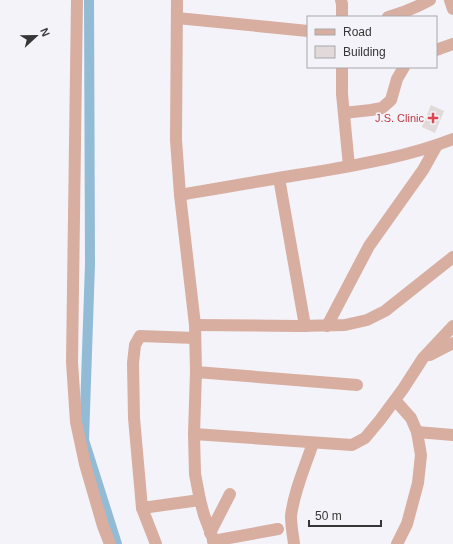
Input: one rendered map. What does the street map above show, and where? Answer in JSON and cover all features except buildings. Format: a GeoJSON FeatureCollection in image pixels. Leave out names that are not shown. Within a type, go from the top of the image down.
{"type":"FeatureCollection","features":[{"type":"Feature","properties":{"kind":"street"},"geometry":{"type":"LineString","coordinates":[[77,0],[72,362],[76,422],[85,464],[103,526],[110,544]]}},
{"type":"Feature","properties":{"kind":"street"},"geometry":{"type":"LineString","coordinates":[[177,0],[176,140],[180,195],[196,338],[194,434],[196,474],[200,500],[213,539]]}},
{"type":"Feature","properties":{"kind":"street"},"geometry":{"type":"LineString","coordinates":[[341,0],[342,16]]}},
{"type":"Feature","properties":{"kind":"street"},"geometry":{"type":"LineString","coordinates":[[392,16],[415,8],[430,0]]}},
{"type":"Feature","properties":{"kind":"street"},"geometry":{"type":"LineString","coordinates":[[450,0],[453,9]]}},
{"type":"Feature","properties":{"kind":"street"},"geometry":{"type":"LineString","coordinates":[[177,18],[307,31]]}},
{"type":"Feature","properties":{"kind":"street"},"geometry":{"type":"LineString","coordinates":[[437,50],[453,44]]}},
{"type":"Feature","properties":{"kind":"street"},"geometry":{"type":"LineString","coordinates":[[342,68],[342,94],[349,166]]}},
{"type":"Feature","properties":{"kind":"street"},"geometry":{"type":"LineString","coordinates":[[344,113],[382,108],[391,100],[397,79],[403,68]]}},
{"type":"Feature","properties":{"kind":"street"},"geometry":{"type":"LineString","coordinates":[[180,195],[349,166],[408,154],[453,139]]}},
{"type":"Feature","properties":{"kind":"street"},"geometry":{"type":"LineString","coordinates":[[327,326],[369,246],[423,170],[438,145]]}},
{"type":"Feature","properties":{"kind":"street"},"geometry":{"type":"LineString","coordinates":[[279,178],[305,326]]}},
{"type":"Feature","properties":{"kind":"street"},"geometry":{"type":"LineString","coordinates":[[195,325],[327,326],[345,325],[367,320],[385,311],[453,257]]}},
{"type":"Feature","properties":{"kind":"street"},"geometry":{"type":"LineString","coordinates":[[194,434],[352,445],[365,438],[380,420],[423,358],[453,326]]}},
{"type":"Feature","properties":{"kind":"street"},"geometry":{"type":"LineString","coordinates":[[156,544],[142,508],[134,418],[133,363],[135,345],[140,336],[196,338]]}},
{"type":"Feature","properties":{"kind":"street"},"geometry":{"type":"LineString","coordinates":[[423,358],[453,343]]}},
{"type":"Feature","properties":{"kind":"street"},"geometry":{"type":"LineString","coordinates":[[196,372],[358,386]]}},
{"type":"Feature","properties":{"kind":"street"},"geometry":{"type":"LineString","coordinates":[[394,400],[411,418],[417,432],[421,455],[418,483],[407,524],[397,544]]}},
{"type":"Feature","properties":{"kind":"street"},"geometry":{"type":"LineString","coordinates":[[417,432],[453,435]]}},
{"type":"Feature","properties":{"kind":"street"},"geometry":{"type":"LineString","coordinates":[[294,544],[291,518],[294,495],[313,443]]}},
{"type":"Feature","properties":{"kind":"street"},"geometry":{"type":"LineString","coordinates":[[213,539],[230,494]]}},
{"type":"Feature","properties":{"kind":"street"},"geometry":{"type":"LineString","coordinates":[[142,508],[200,500]]}},
{"type":"Feature","properties":{"kind":"street"},"geometry":{"type":"LineString","coordinates":[[213,539],[278,529]]}},
{"type":"Feature","properties":{"kind":"waterway"},"geometry":{"type":"LineString","coordinates":[[89,0],[90,264],[84,440],[117,544]]}},
{"type":"Feature","properties":{"kind":"place","name":"J.S. Clinic"},"geometry":{"type":"Point","coordinates":[433,118]}}]}
